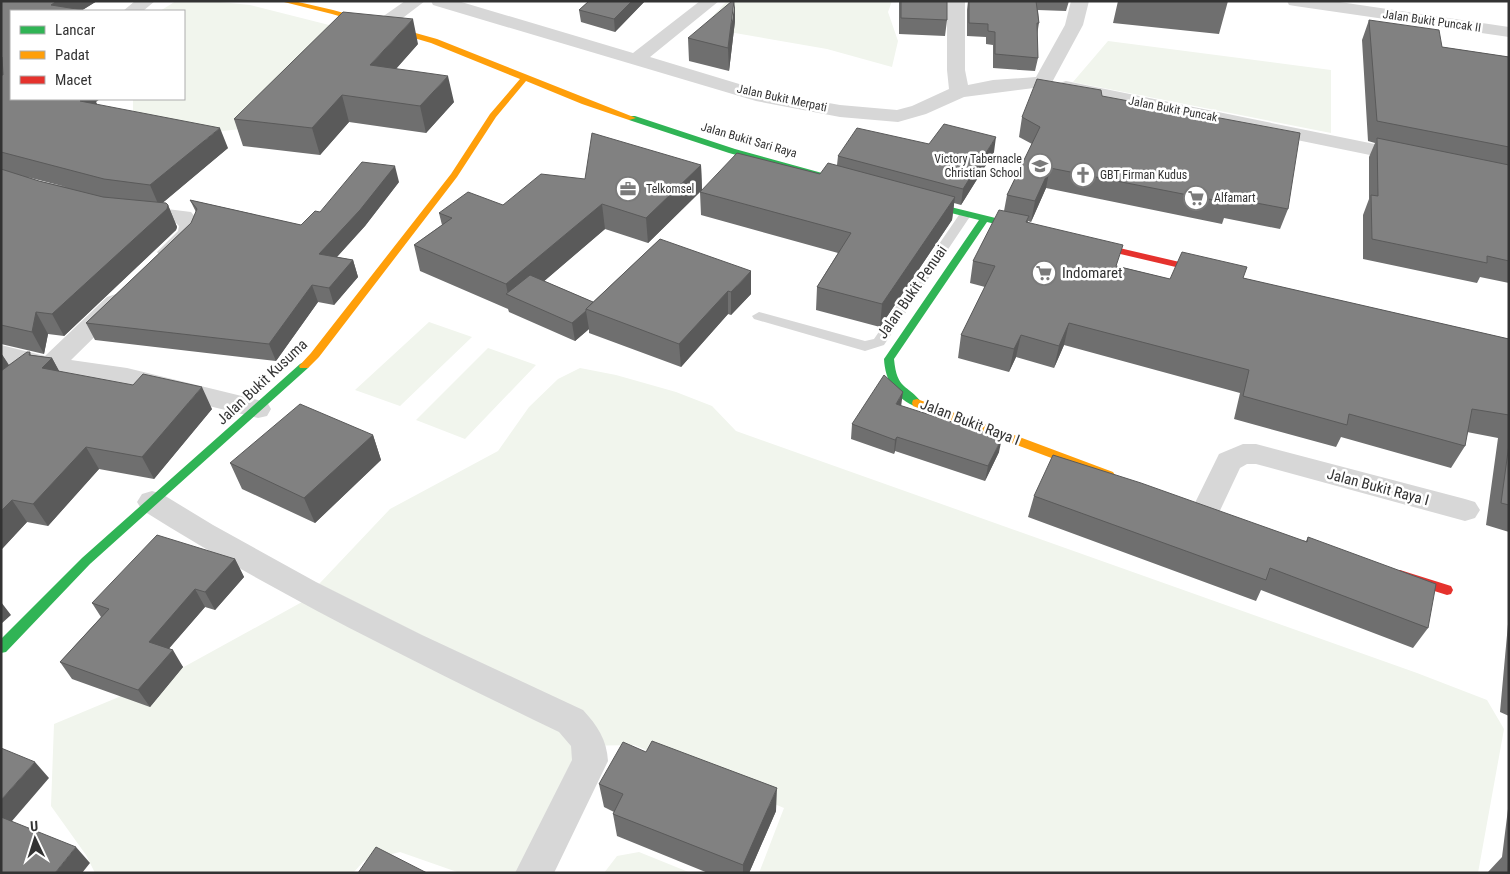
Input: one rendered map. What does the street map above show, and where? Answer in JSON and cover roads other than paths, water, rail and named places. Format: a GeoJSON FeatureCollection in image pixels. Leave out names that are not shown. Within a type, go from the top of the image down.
{"type":"FeatureCollection","features":[{"type":"Feature","properties":{"kind":"street"},"geometry":{"type":"LineString","coordinates":[[134,10],[147,1]]}},
{"type":"Feature","properties":{"kind":"street","name":"Jalan Bukit Sari Raya"},"geometry":{"type":"LineString","coordinates":[[283,1],[434,40],[524,79],[584,102],[732,151],[835,179]]}},
{"type":"Feature","properties":{"kind":"street"},"geometry":{"type":"LineString","coordinates":[[381,26],[417,1]]}},
{"type":"Feature","properties":{"kind":"street","name":"Jalan Bukit Merpati"},"geometry":{"type":"LineString","coordinates":[[438,1],[764,97],[870,114],[898,116],[919,110],[959,92],[993,86],[1043,82]]}},
{"type":"Feature","properties":{"kind":"street"},"geometry":{"type":"LineString","coordinates":[[636,59],[711,1]]}},
{"type":"Feature","properties":{"kind":"street"},"geometry":{"type":"LineString","coordinates":[[956,1],[956,70],[959,92]]}},
{"type":"Feature","properties":{"kind":"street"},"geometry":{"type":"LineString","coordinates":[[1043,82],[1074,25],[1080,1]]}},
{"type":"Feature","properties":{"kind":"street","name":"Jalan Bukit Puncak II"},"geometry":{"type":"LineString","coordinates":[[1295,1],[1509,32]]}},
{"type":"Feature","properties":{"kind":"street","name":"Jalan Bukit Kusuma"},"geometry":{"type":"LineString","coordinates":[[1,648],[86,561],[258,409],[315,355],[454,175],[494,116],[524,79]]}},
{"type":"Feature","properties":{"kind":"street","name":"Jalan Bukit Puncak"},"geometry":{"type":"LineString","coordinates":[[1043,82],[1432,162]]}},
{"type":"Feature","properties":{"kind":"street"},"geometry":{"type":"LineString","coordinates":[[909,199],[965,215],[1041,232]]}},
{"type":"Feature","properties":{"kind":"street"},"geometry":{"type":"LineString","coordinates":[[113,209],[183,217],[191,225],[189,233],[155,265]]}},
{"type":"Feature","properties":{"kind":"street","name":"Jalan Bukit Raya I"},"geometry":{"type":"LineString","coordinates":[[985,218],[889,359],[890,376],[899,389],[920,405],[1123,480]]}},
{"type":"Feature","properties":{"kind":"street"},"geometry":{"type":"LineString","coordinates":[[1078,241],[1221,275]]}},
{"type":"Feature","properties":{"kind":"street"},"geometry":{"type":"LineString","coordinates":[[14,379],[43,364],[135,284]]}},
{"type":"Feature","properties":{"kind":"street"},"geometry":{"type":"LineString","coordinates":[[1,352],[43,364],[127,377],[258,409]]}},
{"type":"Feature","properties":{"kind":"street","name":"Jalan Bukit Raya I"},"geometry":{"type":"LineString","coordinates":[[1206,511],[1229,461],[1243,454],[1256,454],[1465,510]]}},
{"type":"Feature","properties":{"kind":"street"},"geometry":{"type":"LineString","coordinates":[[152,502],[198,532],[371,625],[571,720],[584,735],[591,749],[590,761],[534,873]]}},
{"type":"Feature","properties":{"kind":"street"},"geometry":{"type":"LineString","coordinates":[[1392,572],[1447,590]]}},
{"type":"Feature","properties":{"kind":"lane","name":"Jalan Bukit Penuai"},"geometry":{"type":"LineString","coordinates":[[759,316],[865,346],[872,346],[879,342],[965,215]]}},
{"type":"Feature","properties":{"kind":"place","name":"Victory Tabernacle Christian School"},"geometry":{"type":"Point","coordinates":[1040,166]}},
{"type":"Feature","properties":{"kind":"place","name":"GBT Firman Kudus"},"geometry":{"type":"Point","coordinates":[1083,175]}},
{"type":"Feature","properties":{"kind":"place","name":"Telkomsel"},"geometry":{"type":"Point","coordinates":[628,189]}},
{"type":"Feature","properties":{"kind":"place","name":"Alfamart"},"geometry":{"type":"Point","coordinates":[1196,198]}},
{"type":"Feature","properties":{"kind":"place","name":"Indomaret"},"geometry":{"type":"Point","coordinates":[1044,273]}}]}
